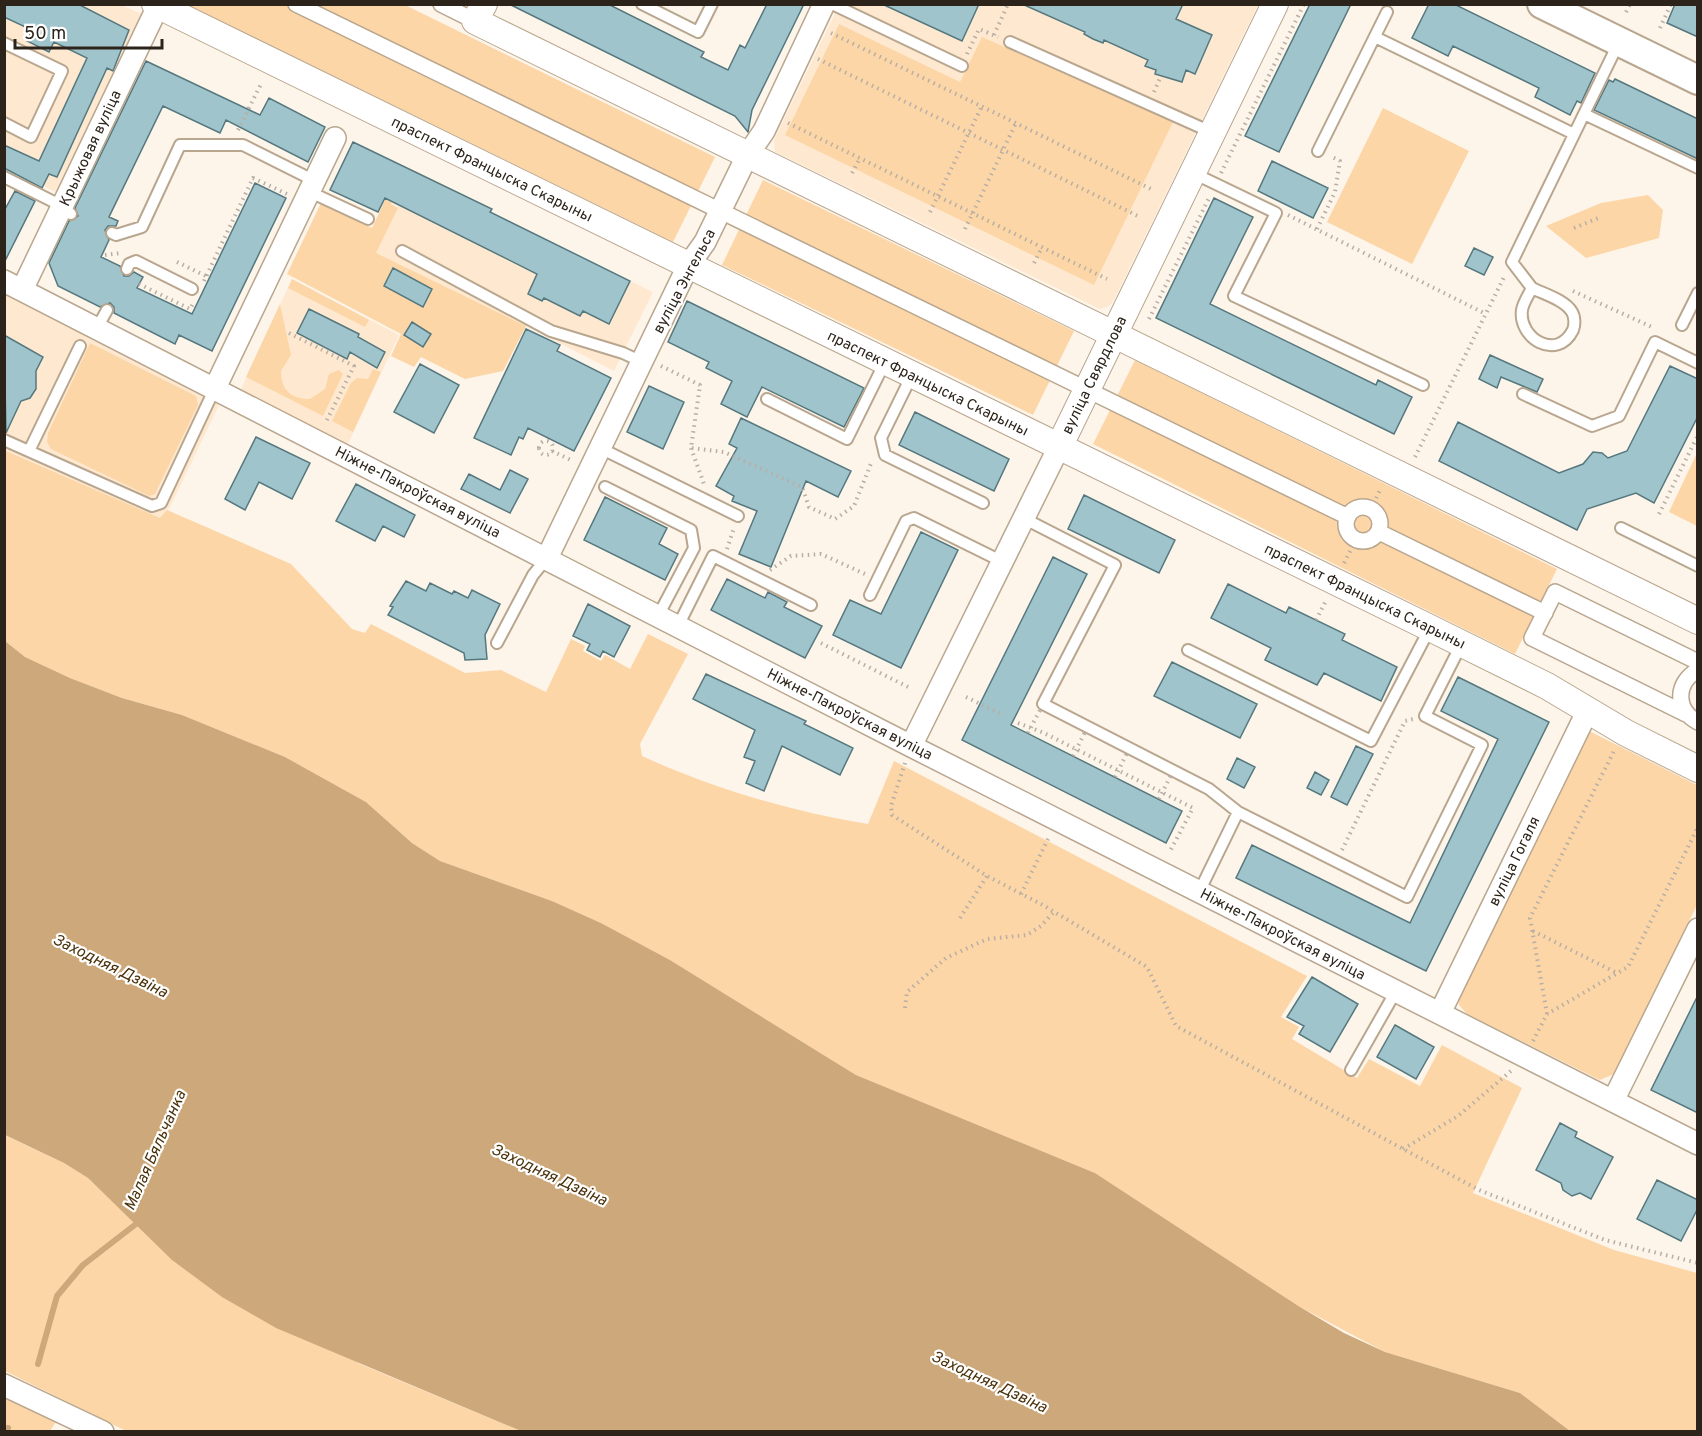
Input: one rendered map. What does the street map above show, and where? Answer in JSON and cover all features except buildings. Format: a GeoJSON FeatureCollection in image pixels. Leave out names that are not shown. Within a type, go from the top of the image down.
{"type":"FeatureCollection","features":[{"type":"Feature","properties":{"kind":"main road"},"geometry":{"type":"LineString","coordinates":[[1542,4],[1698,80]]}},
{"type":"Feature","properties":{"kind":"street"},"geometry":{"type":"LineString","coordinates":[[296,4],[1348,517]]}},
{"type":"Feature","properties":{"kind":"street"},"geometry":{"type":"LineString","coordinates":[[441,4],[479,13],[747,156],[1698,621]]}},
{"type":"Feature","properties":{"kind":"street","name":"вуліца Энгельса"},"geometry":{"type":"LineString","coordinates":[[547,558],[688,266],[705,242],[747,156],[764,131],[824,4]]}},
{"type":"Feature","properties":{"kind":"street","name":"вуліца Свярдлова"},"geometry":{"type":"LineString","coordinates":[[911,746],[1025,519],[1085,390],[1275,4]]}},
{"type":"Feature","properties":{"kind":"street","name":"Крыжовая вуліца"},"geometry":{"type":"LineString","coordinates":[[13,285],[67,210],[156,5]]}},
{"type":"Feature","properties":{"kind":"street","name":"праспект Францыска Скарыны"},"geometry":{"type":"LineString","coordinates":[[156,5],[1430,628],[1547,686],[1698,769]]}},
{"type":"Feature","properties":{"kind":"street"},"geometry":{"type":"LineString","coordinates":[[215,388],[335,138]]}},
{"type":"Feature","properties":{"kind":"street","name":"Ніжне-Пакроўская вуліца"},"geometry":{"type":"LineString","coordinates":[[13,285],[102,319],[215,388],[911,746],[1698,1144]]}},
{"type":"Feature","properties":{"kind":"street"},"geometry":{"type":"LineString","coordinates":[[1371,508],[1381,521],[1379,532],[1372,540],[1356,540],[1348,533],[1348,517],[1355,509],[1371,508]]}},
{"type":"Feature","properties":{"kind":"street"},"geometry":{"type":"LineString","coordinates":[[1379,532],[1545,614]]}},
{"type":"Feature","properties":{"kind":"street"},"geometry":{"type":"LineString","coordinates":[[1692,718],[1533,638],[1556,592],[1698,662]]}},
{"type":"Feature","properties":{"kind":"street"},"geometry":{"type":"LineString","coordinates":[[1692,718],[1680,694],[1683,683],[1698,670]]}},
{"type":"Feature","properties":{"kind":"street","name":"вуліца Гогаля"},"geometry":{"type":"LineString","coordinates":[[1440,1013],[1588,710]]}},
{"type":"Feature","properties":{"kind":"street"},"geometry":{"type":"LineString","coordinates":[[1613,1101],[1695,940]]}},
{"type":"Feature","properties":{"kind":"street"},"geometry":{"type":"LineString","coordinates":[[4,1385],[103,1431]]}},
{"type":"Feature","properties":{"kind":"lane"},"geometry":{"type":"LineString","coordinates":[[642,4],[698,32],[712,4]]}},
{"type":"Feature","properties":{"kind":"lane"},"geometry":{"type":"LineString","coordinates":[[832,4],[962,66]]}},
{"type":"Feature","properties":{"kind":"lane"},"geometry":{"type":"LineString","coordinates":[[1318,151],[1387,12]]}},
{"type":"Feature","properties":{"kind":"lane"},"geometry":{"type":"LineString","coordinates":[[1375,37],[1574,134]]}},
{"type":"Feature","properties":{"kind":"lane"},"geometry":{"type":"LineString","coordinates":[[1010,42],[1211,132]]}},
{"type":"Feature","properties":{"kind":"lane"},"geometry":{"type":"LineString","coordinates":[[1532,288],[1522,310],[1525,326],[1533,339],[1549,346],[1562,345],[1569,338],[1575,326],[1573,313],[1564,304],[1532,288],[1512,262],[1619,42]]}},
{"type":"Feature","properties":{"kind":"lane"},"geometry":{"type":"LineString","coordinates":[[4,43],[62,71],[31,137],[4,123]]}},
{"type":"Feature","properties":{"kind":"lane"},"geometry":{"type":"LineString","coordinates":[[1584,114],[1698,168]]}},
{"type":"Feature","properties":{"kind":"lane"},"geometry":{"type":"LineString","coordinates":[[112,233],[117,235],[142,226],[180,145],[243,145],[310,192],[368,219]]}},
{"type":"Feature","properties":{"kind":"lane"},"geometry":{"type":"LineString","coordinates":[[1191,172],[1276,213],[1234,296],[1423,385]]}},
{"type":"Feature","properties":{"kind":"lane"},"geometry":{"type":"LineString","coordinates":[[4,177],[67,210]]}},
{"type":"Feature","properties":{"kind":"lane"},"geometry":{"type":"LineString","coordinates":[[402,251],[552,331],[643,360]]}},
{"type":"Feature","properties":{"kind":"lane"},"geometry":{"type":"LineString","coordinates":[[127,269],[129,264],[136,261],[196,291]]}},
{"type":"Feature","properties":{"kind":"lane"},"geometry":{"type":"LineString","coordinates":[[1682,325],[1698,293]]}},
{"type":"Feature","properties":{"kind":"lane"},"geometry":{"type":"LineString","coordinates":[[1523,394],[1592,426],[1618,416],[1655,342],[1698,363]]}},
{"type":"Feature","properties":{"kind":"lane"},"geometry":{"type":"LineString","coordinates":[[29,450],[80,346]]}},
{"type":"Feature","properties":{"kind":"lane"},"geometry":{"type":"LineString","coordinates":[[767,399],[847,439],[885,362]]}},
{"type":"Feature","properties":{"kind":"lane"},"geometry":{"type":"LineString","coordinates":[[912,375],[880,438],[885,455],[983,503]]}},
{"type":"Feature","properties":{"kind":"lane"},"geometry":{"type":"LineString","coordinates":[[4,440],[152,506],[161,503],[215,388]]}},
{"type":"Feature","properties":{"kind":"lane"},"geometry":{"type":"LineString","coordinates":[[600,448],[738,516]]}},
{"type":"Feature","properties":{"kind":"lane"},"geometry":{"type":"LineString","coordinates":[[605,487],[691,530],[694,548],[658,616]]}},
{"type":"Feature","properties":{"kind":"lane"},"geometry":{"type":"LineString","coordinates":[[870,595],[906,521],[914,519],[1003,562]]}},
{"type":"Feature","properties":{"kind":"lane"},"geometry":{"type":"LineString","coordinates":[[1025,519],[1115,565],[1043,704],[1209,789],[1238,812],[1407,897],[1482,745],[1425,716],[1461,644]]}},
{"type":"Feature","properties":{"kind":"lane"},"geometry":{"type":"LineString","coordinates":[[1621,528],[1698,566]]}},
{"type":"Feature","properties":{"kind":"lane"},"geometry":{"type":"LineString","coordinates":[[678,626],[713,556],[811,605]]}},
{"type":"Feature","properties":{"kind":"lane"},"geometry":{"type":"LineString","coordinates":[[497,643],[533,575],[547,558]]}},
{"type":"Feature","properties":{"kind":"lane"},"geometry":{"type":"LineString","coordinates":[[1188,650],[1371,741],[1430,628]]}},
{"type":"Feature","properties":{"kind":"lane"},"geometry":{"type":"LineString","coordinates":[[1199,892],[1238,812]]}},
{"type":"Feature","properties":{"kind":"lane"},"geometry":{"type":"LineString","coordinates":[[1351,1070],[1396,991]]}},
{"type":"Feature","properties":{"kind":"path"},"geometry":{"type":"LineString","coordinates":[[994,35],[1008,4]]}},
{"type":"Feature","properties":{"kind":"path"},"geometry":{"type":"LineString","coordinates":[[1149,319],[1304,4]]}},
{"type":"Feature","properties":{"kind":"path"},"geometry":{"type":"LineString","coordinates":[[1626,12],[1630,4]]}},
{"type":"Feature","properties":{"kind":"path"},"geometry":{"type":"LineString","coordinates":[[1660,28],[1671,4]]}},
{"type":"Feature","properties":{"kind":"path"},"geometry":{"type":"LineString","coordinates":[[962,66],[979,29],[1010,42]]}},
{"type":"Feature","properties":{"kind":"path"},"geometry":{"type":"LineString","coordinates":[[830,32],[1151,189]]}},
{"type":"Feature","properties":{"kind":"path"},"geometry":{"type":"LineString","coordinates":[[818,59],[1138,216]]}},
{"type":"Feature","properties":{"kind":"path"},"geometry":{"type":"LineString","coordinates":[[231,144],[261,84]]}},
{"type":"Feature","properties":{"kind":"path"},"geometry":{"type":"LineString","coordinates":[[930,212],[982,106]]}},
{"type":"Feature","properties":{"kind":"path"},"geometry":{"type":"LineString","coordinates":[[788,123],[1107,279]]}},
{"type":"Feature","properties":{"kind":"path"},"geometry":{"type":"LineString","coordinates":[[965,229],[1016,123]]}},
{"type":"Feature","properties":{"kind":"path"},"geometry":{"type":"LineString","coordinates":[[1317,229],[1335,192],[1340,161],[1318,151]]}},
{"type":"Feature","properties":{"kind":"path"},"geometry":{"type":"LineString","coordinates":[[852,173],[860,158]]}},
{"type":"Feature","properties":{"kind":"path"},"geometry":{"type":"LineString","coordinates":[[139,284],[190,309],[196,291],[253,178],[310,192]]}},
{"type":"Feature","properties":{"kind":"path"},"geometry":{"type":"LineString","coordinates":[[1285,214],[1486,314]]}},
{"type":"Feature","properties":{"kind":"path"},"geometry":{"type":"LineString","coordinates":[[1576,228],[1599,218]]}},
{"type":"Feature","properties":{"kind":"path"},"geometry":{"type":"LineString","coordinates":[[1035,263],[1042,247]]}},
{"type":"Feature","properties":{"kind":"path"},"geometry":{"type":"LineString","coordinates":[[105,255],[125,252]]}},
{"type":"Feature","properties":{"kind":"path"},"geometry":{"type":"LineString","coordinates":[[1415,457],[1512,262]]}},
{"type":"Feature","properties":{"kind":"path"},"geometry":{"type":"LineString","coordinates":[[1564,286],[1660,330]]}},
{"type":"Feature","properties":{"kind":"path"},"geometry":{"type":"LineString","coordinates":[[289,333],[354,366],[324,426]]}},
{"type":"Feature","properties":{"kind":"path"},"geometry":{"type":"LineString","coordinates":[[643,360],[700,385],[691,448],[711,502]]}},
{"type":"Feature","properties":{"kind":"path"},"geometry":{"type":"LineString","coordinates":[[1659,514],[1698,435]]}},
{"type":"Feature","properties":{"kind":"path"},"geometry":{"type":"LineString","coordinates":[[691,448],[724,452],[802,487],[809,507],[835,519],[854,506],[880,438]]}},
{"type":"Feature","properties":{"kind":"path"},"geometry":{"type":"LineString","coordinates":[[552,451],[576,463]]}},
{"type":"Feature","properties":{"kind":"path"},"geometry":{"type":"LineString","coordinates":[[736,555],[727,551],[738,516]]}},
{"type":"Feature","properties":{"kind":"path"},"geometry":{"type":"LineString","coordinates":[[763,566],[772,570],[791,556],[821,554],[877,580]]}},
{"type":"Feature","properties":{"kind":"path"},"geometry":{"type":"LineString","coordinates":[[821,643],[908,687]]}},
{"type":"Feature","properties":{"kind":"path"},"geometry":{"type":"LineString","coordinates":[[966,697],[1002,715]]}},
{"type":"Feature","properties":{"kind":"path"},"geometry":{"type":"LineString","coordinates":[[1028,734],[1040,710]]}},
{"type":"Feature","properties":{"kind":"path"},"geometry":{"type":"LineString","coordinates":[[1342,850],[1405,722],[1425,716]]}},
{"type":"Feature","properties":{"kind":"path"},"geometry":{"type":"LineString","coordinates":[[1018,723],[1044,733],[1193,808],[1169,853]]}},
{"type":"Feature","properties":{"kind":"path"},"geometry":{"type":"LineString","coordinates":[[1073,756],[1085,732]]}},
{"type":"Feature","properties":{"kind":"path"},"geometry":{"type":"LineString","coordinates":[[911,746],[891,806],[892,815],[987,876],[1147,967],[1176,1026],[1479,1190],[1605,1240],[1698,1263]]}},
{"type":"Feature","properties":{"kind":"path"},"geometry":{"type":"LineString","coordinates":[[1547,1014],[1530,918],[1614,751]]}},
{"type":"Feature","properties":{"kind":"path"},"geometry":{"type":"LineString","coordinates":[[1115,777],[1127,753]]}},
{"type":"Feature","properties":{"kind":"path"},"geometry":{"type":"LineString","coordinates":[[1159,799],[1171,775]]}},
{"type":"Feature","properties":{"kind":"path"},"geometry":{"type":"LineString","coordinates":[[1403,1150],[1458,1116],[1509,1074],[1524,1056],[1547,1014],[1628,967],[1698,827]]}},
{"type":"Feature","properties":{"kind":"path"},"geometry":{"type":"LineString","coordinates":[[1021,894],[1047,841]]}},
{"type":"Feature","properties":{"kind":"path"},"geometry":{"type":"LineString","coordinates":[[960,918],[987,876]]}},
{"type":"Feature","properties":{"kind":"path"},"geometry":{"type":"LineString","coordinates":[[905,1008],[908,992],[946,957],[987,939],[1027,935],[1041,926],[1053,913]]}},
{"type":"Feature","properties":{"kind":"path"},"geometry":{"type":"LineString","coordinates":[[1532,930],[1618,973]]}},
{"type":"Feature","properties":{"kind":"shaded area"},"geometry":{"type":"Polygon","coordinates":[[[5,5],[121,5],[142,14],[143,19],[60,194],[5,168],[5,5]]]}},
{"type":"Feature","properties":{"kind":"shaded area"},"geometry":{"type":"Polygon","coordinates":[[[188,5],[405,5],[715,157],[673,242],[188,5]]]}},
{"type":"Feature","properties":{"kind":"shaded area"},"geometry":{"type":"Polygon","coordinates":[[[839,5],[1258,5],[1114,300],[1109,306],[1100,309],[775,152],[774,140],[839,5]]]}},
{"type":"Feature","properties":{"kind":"shaded area"},"geometry":{"type":"Polygon","coordinates":[[[839,24],[960,82],[982,37],[1173,122],[1094,285],[785,135],[839,24]]]}},
{"type":"Feature","properties":{"kind":"shaded area"},"geometry":{"type":"Polygon","coordinates":[[[1383,108],[1469,151],[1412,264],[1327,222],[1383,108]]]}},
{"type":"Feature","properties":{"kind":"shaded area"},"geometry":{"type":"Polygon","coordinates":[[[410,168],[492,209],[491,213],[653,292],[614,371],[526,326],[504,363],[358,289],[398,207],[392,203],[410,168]]]}},
{"type":"Feature","properties":{"kind":"shaded area"},"geometry":{"type":"Polygon","coordinates":[[[763,180],[1074,331],[1033,415],[722,265],[763,180]]]}},
{"type":"Feature","properties":{"kind":"shaded area"},"geometry":{"type":"Polygon","coordinates":[[[1648,195],[1663,210],[1659,238],[1586,258],[1546,226],[1601,203],[1648,195]]]}},
{"type":"Feature","properties":{"kind":"shaded area"},"geometry":{"type":"Polygon","coordinates":[[[387,196],[393,199],[391,204],[398,208],[376,253],[526,326],[503,371],[465,379],[421,357],[414,367],[391,356],[401,334],[287,274],[321,203],[372,228],[387,196]]]}},
{"type":"Feature","properties":{"kind":"shaded area"},"geometry":{"type":"Polygon","coordinates":[[[292,279],[399,335],[347,446],[240,391],[292,279]]]}},
{"type":"Feature","properties":{"kind":"shaded area"},"geometry":{"type":"Polygon","coordinates":[[[292,279],[369,320],[365,327],[288,288],[292,279]]]}},
{"type":"Feature","properties":{"kind":"shaded area"},"geometry":{"type":"Polygon","coordinates":[[[4,291],[221,401],[170,507],[160,519],[5,450],[4,291]]]}},
{"type":"Feature","properties":{"kind":"shaded area"},"geometry":{"type":"Polygon","coordinates":[[[280,304],[291,355],[281,371],[281,378],[288,392],[303,399],[310,399],[325,389],[329,374],[339,370],[343,374],[323,416],[246,377],[280,304]]]}},
{"type":"Feature","properties":{"kind":"shaded area"},"geometry":{"type":"Polygon","coordinates":[[[90,343],[196,396],[198,405],[155,494],[149,496],[51,449],[47,442],[48,433],[90,343]]]}},
{"type":"Feature","properties":{"kind":"shaded area"},"geometry":{"type":"Polygon","coordinates":[[[1135,360],[1557,569],[1515,654],[1093,444],[1135,360]]]}},
{"type":"Feature","properties":{"kind":"shaded area"},"geometry":{"type":"Polygon","coordinates":[[[373,369],[381,372],[353,432],[332,421],[351,383],[357,378],[368,379],[373,369]]]}},
{"type":"Feature","properties":{"kind":"shaded area"},"geometry":{"type":"Polygon","coordinates":[[[4,450],[160,518],[167,510],[291,564],[352,629],[365,633],[371,624],[465,673],[501,670],[546,692],[571,639],[585,646],[583,651],[601,661],[605,655],[630,669],[648,634],[688,654],[640,744],[642,756],[697,779],[753,798],[810,813],[868,824],[894,761],[1307,976],[1281,1017],[1299,1027],[1292,1039],[1357,1078],[1369,1059],[1420,1086],[1442,1045],[1522,1088],[1473,1193],[1614,1250],[1697,1273],[1697,1431],[1570,1431],[1520,1393],[1385,1352],[1300,1307],[1095,1173],[856,1075],[670,960],[601,923],[552,901],[440,861],[412,843],[366,802],[285,757],[182,715],[122,698],[70,678],[25,657],[5,641],[4,450]]]}},
{"type":"Feature","properties":{"kind":"shaded area"},"geometry":{"type":"Polygon","coordinates":[[[1697,453],[1697,526],[1669,512],[1697,453]]]}},
{"type":"Feature","properties":{"kind":"shaded area"},"geometry":{"type":"Polygon","coordinates":[[[1589,731],[1697,785],[1697,905],[1614,1074],[1600,1080],[1467,1014],[1459,1005],[1459,996],[1589,731]]]}},
{"type":"Feature","properties":{"kind":"shaded area"},"geometry":{"type":"Polygon","coordinates":[[[4,1135],[64,1163],[88,1178],[136,1224],[360,1364],[521,1431],[126,1431],[5,1371],[4,1135]]]}},
{"type":"Feature","properties":{"kind":"shaded area"},"geometry":{"type":"Polygon","coordinates":[[[4,1398],[57,1420],[50,1431],[5,1431],[4,1398]]]}},
{"type":"Feature","properties":{"kind":"water","name":"Заходняя Дзвіна"},"geometry":{"type":"Polygon","coordinates":[[[5,641],[25,657],[70,678],[122,698],[182,715],[285,757],[366,802],[412,843],[440,861],[552,901],[601,923],[670,960],[856,1075],[1095,1173],[1300,1307],[1344,1333],[1385,1352],[1520,1393],[1570,1431],[521,1431],[276,1328],[222,1297],[172,1260],[88,1178],[64,1163],[5,1135],[5,641]]]}},
{"type":"Feature","properties":{"kind":"waterway","name":"Малая Бяльчанка"},"geometry":{"type":"LineString","coordinates":[[38,1364],[57,1296],[83,1265],[136,1224],[139,1218]]}},
{"type":"Feature","properties":{"kind":"waterway","name":"Малая Бяльчанка"},"geometry":{"type":"LineString","coordinates":[[5,1432],[8,1428]]}}]}
